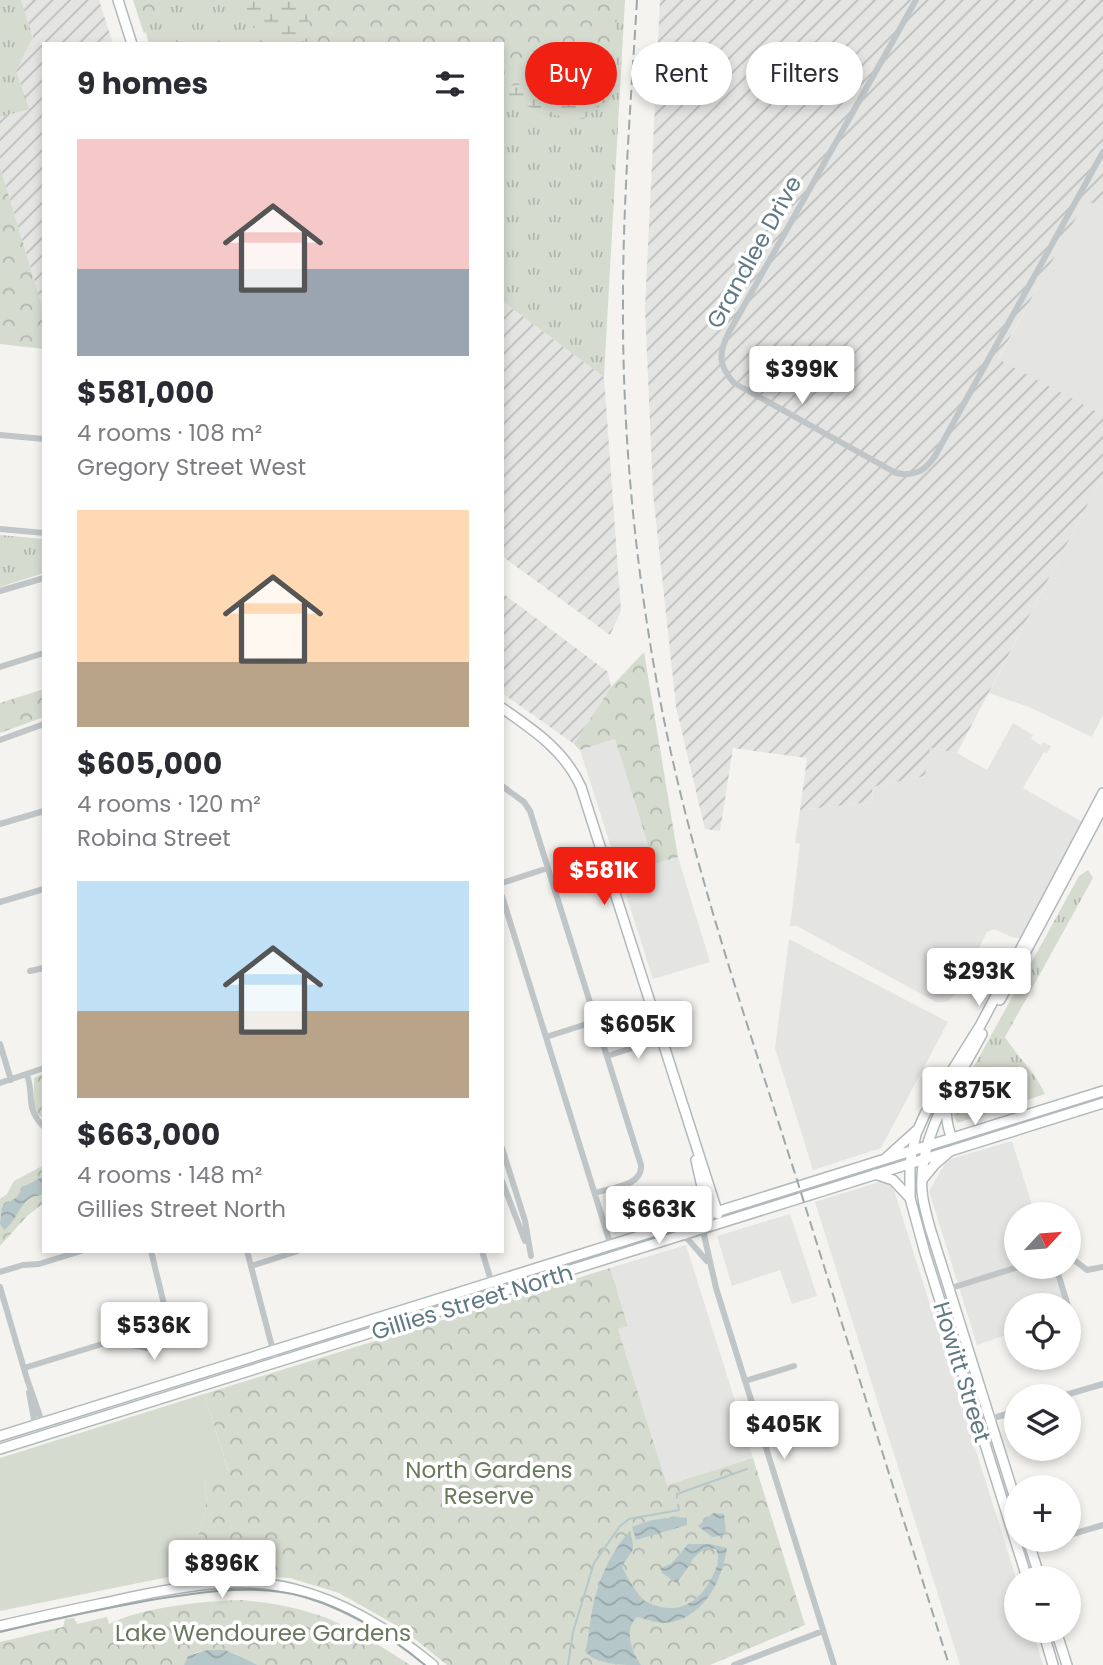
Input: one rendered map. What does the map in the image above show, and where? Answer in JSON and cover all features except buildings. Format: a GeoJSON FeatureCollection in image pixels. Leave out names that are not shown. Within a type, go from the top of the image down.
{"type":"FeatureCollection","features":[{"type":"Feature","properties":{"kind":"main road"},"geometry":{"type":"LineString","coordinates":[[118,0],[131,42]]}},
{"type":"Feature","properties":{"kind":"main road"},"geometry":{"type":"LineString","coordinates":[[504,710],[552,746],[578,781],[686,1118],[712,1227]]}},
{"type":"Feature","properties":{"kind":"main road"},"geometry":{"type":"LineString","coordinates":[[884,1160],[918,1129],[934,1098],[979,1027],[1073,857],[1103,793]]}},
{"type":"Feature","properties":{"kind":"main road"},"geometry":{"type":"LineString","coordinates":[[1086,832],[1103,807]]}},
{"type":"Feature","properties":{"kind":"main road","name":"Howitt Street"},"geometry":{"type":"LineString","coordinates":[[1008,1475],[930,1228],[922,1180],[927,1146],[945,1103],[1021,953]]}},
{"type":"Feature","properties":{"kind":"main road","name":"Gillies Street North"},"geometry":{"type":"LineString","coordinates":[[0,1436],[1103,1091]]}},
{"type":"Feature","properties":{"kind":"main road"},"geometry":{"type":"LineString","coordinates":[[945,1103],[946,1124],[952,1138]]}},
{"type":"Feature","properties":{"kind":"main road","name":"Gillies Street North"},"geometry":{"type":"LineString","coordinates":[[0,1449],[1103,1103]]}},
{"type":"Feature","properties":{"kind":"main road","name":"Howitt Street"},"geometry":{"type":"LineString","coordinates":[[918,1129],[910,1163],[910,1198],[1023,1566]]}},
{"type":"Feature","properties":{"kind":"main road"},"geometry":{"type":"LineString","coordinates":[[922,1180],[935,1164],[953,1149]]}},
{"type":"Feature","properties":{"kind":"main road"},"geometry":{"type":"LineString","coordinates":[[875,1174],[893,1180],[910,1198]]}},
{"type":"Feature","properties":{"kind":"main road"},"geometry":{"type":"LineString","coordinates":[[937,1292],[948,1289]]}},
{"type":"Feature","properties":{"kind":"main road"},"geometry":{"type":"LineString","coordinates":[[967,1390],[979,1386]]}},
{"type":"Feature","properties":{"kind":"main road"},"geometry":{"type":"LineString","coordinates":[[39,1423],[42,1435]]}},
{"type":"Feature","properties":{"kind":"main road"},"geometry":{"type":"LineString","coordinates":[[1031,1552],[1036,1566]]}},
{"type":"Feature","properties":{"kind":"main road"},"geometry":{"type":"LineString","coordinates":[[0,1626],[164,1592],[226,1584],[271,1585],[320,1596],[351,1610],[396,1637],[433,1665]]}},
{"type":"Feature","properties":{"kind":"main road"},"geometry":{"type":"LineString","coordinates":[[1047,1643],[1054,1665]]}},
{"type":"Feature","properties":{"kind":"main road"},"geometry":{"type":"LineString","coordinates":[[1060,1643],[1067,1665]]}},
{"type":"Feature","properties":{"kind":"street","name":"Grandlee Drive"},"geometry":{"type":"LineString","coordinates":[[916,0],[724,341],[720,357],[722,366],[734,383],[896,473],[906,475],[919,472],[935,456],[1103,152]]}},
{"type":"Feature","properties":{"kind":"street"},"geometry":{"type":"LineString","coordinates":[[0,435],[42,439]]}},
{"type":"Feature","properties":{"kind":"street"},"geometry":{"type":"LineString","coordinates":[[0,529],[42,533]]}},
{"type":"Feature","properties":{"kind":"street"},"geometry":{"type":"LineString","coordinates":[[0,591],[42,579]]}},
{"type":"Feature","properties":{"kind":"street"},"geometry":{"type":"LineString","coordinates":[[0,667],[42,654]]}},
{"type":"Feature","properties":{"kind":"street"},"geometry":{"type":"LineString","coordinates":[[0,740],[42,725]]}},
{"type":"Feature","properties":{"kind":"street"},"geometry":{"type":"LineString","coordinates":[[504,788],[529,808],[642,1172],[635,1181],[595,1193]]}},
{"type":"Feature","properties":{"kind":"street"},"geometry":{"type":"LineString","coordinates":[[0,824],[42,812]]}},
{"type":"Feature","properties":{"kind":"street"},"geometry":{"type":"LineString","coordinates":[[504,882],[548,869]]}},
{"type":"Feature","properties":{"kind":"street"},"geometry":{"type":"LineString","coordinates":[[0,902],[42,889]]}},
{"type":"Feature","properties":{"kind":"street"},"geometry":{"type":"LineString","coordinates":[[504,902],[611,1246]]}},
{"type":"Feature","properties":{"kind":"street"},"geometry":{"type":"LineString","coordinates":[[30,971],[42,968]]}},
{"type":"Feature","properties":{"kind":"street"},"geometry":{"type":"LineString","coordinates":[[546,1037],[596,1021]]}},
{"type":"Feature","properties":{"kind":"street"},"geometry":{"type":"LineString","coordinates":[[607,1056],[661,1039]]}},
{"type":"Feature","properties":{"kind":"street"},"geometry":{"type":"LineString","coordinates":[[0,1044],[11,1080]]}},
{"type":"Feature","properties":{"kind":"street"},"geometry":{"type":"LineString","coordinates":[[0,1083],[42,1069]]}},
{"type":"Feature","properties":{"kind":"street"},"geometry":{"type":"LineString","coordinates":[[27,1075],[31,1086],[32,1110],[42,1124]]}},
{"type":"Feature","properties":{"kind":"street"},"geometry":{"type":"LineString","coordinates":[[504,1157],[516,1189],[535,1270]]}},
{"type":"Feature","properties":{"kind":"street"},"geometry":{"type":"LineString","coordinates":[[504,1188],[531,1256]]}},
{"type":"Feature","properties":{"kind":"street"},"geometry":{"type":"LineString","coordinates":[[505,1192],[516,1189]]}},
{"type":"Feature","properties":{"kind":"street"},"geometry":{"type":"LineString","coordinates":[[606,1227],[612,1236],[623,1242]]}},
{"type":"Feature","properties":{"kind":"street"},"geometry":{"type":"LineString","coordinates":[[709,1265],[712,1227]]}},
{"type":"Feature","properties":{"kind":"street"},"geometry":{"type":"LineString","coordinates":[[685,1236],[701,1252],[709,1265],[834,1665]]}},
{"type":"Feature","properties":{"kind":"street"},"geometry":{"type":"LineString","coordinates":[[0,1272],[23,1265],[39,1265],[75,1253]]}},
{"type":"Feature","properties":{"kind":"street"},"geometry":{"type":"LineString","coordinates":[[24,1368],[112,1341],[147,1348],[165,1344],[170,1337],[170,1329],[151,1253]]}},
{"type":"Feature","properties":{"kind":"street"},"geometry":{"type":"LineString","coordinates":[[248,1253],[276,1362]]}},
{"type":"Feature","properties":{"kind":"street"},"geometry":{"type":"LineString","coordinates":[[251,1266],[293,1253]]}},
{"type":"Feature","properties":{"kind":"street"},"geometry":{"type":"LineString","coordinates":[[483,1253],[495,1294]]}},
{"type":"Feature","properties":{"kind":"street"},"geometry":{"type":"LineString","coordinates":[[1082,1266],[1087,1270],[1103,1267]]}},
{"type":"Feature","properties":{"kind":"street"},"geometry":{"type":"LineString","coordinates":[[948,1289],[1004,1271]]}},
{"type":"Feature","properties":{"kind":"street"},"geometry":{"type":"LineString","coordinates":[[0,1287],[39,1423]]}},
{"type":"Feature","properties":{"kind":"street"},"geometry":{"type":"LineString","coordinates":[[0,1321],[9,1318]]}},
{"type":"Feature","properties":{"kind":"street"},"geometry":{"type":"LineString","coordinates":[[745,1381],[794,1366]]}},
{"type":"Feature","properties":{"kind":"street"},"geometry":{"type":"LineString","coordinates":[[1081,1390],[1103,1384]]}},
{"type":"Feature","properties":{"kind":"street"},"geometry":{"type":"LineString","coordinates":[[990,1419],[1004,1414]]}},
{"type":"Feature","properties":{"kind":"street"},"geometry":{"type":"LineString","coordinates":[[1081,1531],[1103,1525]]}},
{"type":"Feature","properties":{"kind":"street"},"geometry":{"type":"LineString","coordinates":[[1020,1556],[1023,1552]]}},
{"type":"Feature","properties":{"kind":"street"},"geometry":{"type":"LineString","coordinates":[[1033,1558],[1039,1552]]}},
{"type":"Feature","properties":{"kind":"street"},"geometry":{"type":"LineString","coordinates":[[734,1665],[823,1631]]}},
{"type":"Feature","properties":{"kind":"shaded area"},"geometry":{"type":"Polygon","coordinates":[[[21,0],[99,0],[112,42],[42,42],[42,305],[0,167],[0,117],[28,108],[16,71],[33,38],[21,0]]]}},
{"type":"Feature","properties":{"kind":"shaded area"},"geometry":{"type":"Polygon","coordinates":[[[660,0],[1103,0],[1103,208],[1086,200],[998,359],[1103,415],[1103,475],[957,753],[930,748],[925,776],[872,787],[873,802],[800,810],[807,758],[733,748],[720,831],[705,829],[676,707],[653,493],[645,308],[655,105],[732,105],[732,42],[658,42],[660,0]]]}},
{"type":"Feature","properties":{"kind":"shaded area"},"geometry":{"type":"Polygon","coordinates":[[[1086,199],[1103,208],[1103,415],[998,360],[1086,199]]]}},
{"type":"Feature","properties":{"kind":"shaded area"},"geometry":{"type":"Polygon","coordinates":[[[504,302],[604,377],[621,611],[610,635],[504,557],[504,302]]]}},
{"type":"Feature","properties":{"kind":"shaded area"},"geometry":{"type":"Polygon","coordinates":[[[1103,475],[1103,715],[1092,737],[1029,707],[989,693],[1103,475]]]}},
{"type":"Feature","properties":{"kind":"shaded area"},"geometry":{"type":"Polygon","coordinates":[[[504,596],[608,672],[611,687],[574,744],[504,694],[504,596]]]}},
{"type":"Feature","properties":{"kind":"shaded area"},"geometry":{"type":"Polygon","coordinates":[[[1013,723],[1033,735],[1031,739],[1041,745],[1043,742],[1051,746],[1047,753],[1044,752],[1023,788],[1086,824],[1026,938],[1014,938],[994,929],[987,932],[956,993],[947,1002],[936,1002],[797,926],[790,926],[800,844],[795,843],[800,810],[873,802],[872,787],[925,776],[929,748],[957,753],[987,770],[1013,723]]]}},
{"type":"Feature","properties":{"kind":"shaded area"},"geometry":{"type":"Polygon","coordinates":[[[615,739],[654,864],[678,857],[710,962],[653,979],[580,750],[615,739]]]}},
{"type":"Feature","properties":{"kind":"shaded area"},"geometry":{"type":"Polygon","coordinates":[[[789,939],[948,1022],[881,1148],[813,1170],[775,1048],[789,939]]]}},
{"type":"Feature","properties":{"kind":"shaded area"},"geometry":{"type":"Polygon","coordinates":[[[1012,1141],[1031,1202],[1004,1202],[1004,1279],[1056,1279],[1061,1293],[1004,1293],[1004,1336],[977,1345],[929,1191],[947,1160],[1012,1141]]]}},
{"type":"Feature","properties":{"kind":"shaded area"},"geometry":{"type":"Polygon","coordinates":[[[882,1181],[893,1187],[1004,1540],[1004,1552],[1008,1552],[1012,1566],[1004,1566],[1004,1643],[1037,1643],[1043,1665],[960,1665],[815,1202],[882,1181]]]}},
{"type":"Feature","properties":{"kind":"shaded area"},"geometry":{"type":"Polygon","coordinates":[[[790,1214],[817,1296],[792,1304],[780,1270],[732,1286],[717,1236],[790,1214]]]}},
{"type":"Feature","properties":{"kind":"shaded area"},"geometry":{"type":"Polygon","coordinates":[[[686,1245],[753,1458],[667,1485],[618,1329],[628,1325],[610,1268],[686,1245]]]}},
{"type":"Feature","properties":{"kind":"green space"},"geometry":{"type":"Polygon","coordinates":[[[0,0],[21,0],[33,38],[16,71],[29,109],[0,117],[0,0]]]}},
{"type":"Feature","properties":{"kind":"green space"},"geometry":{"type":"Polygon","coordinates":[[[133,0],[163,0],[144,34],[133,0]]]}},
{"type":"Feature","properties":{"kind":"green space"},"geometry":{"type":"Polygon","coordinates":[[[136,0],[625,0],[604,377],[504,302],[504,42],[148,42],[136,0]]]}},
{"type":"Feature","properties":{"kind":"green space"},"geometry":{"type":"Polygon","coordinates":[[[228,0],[619,0],[614,42],[525,42],[525,105],[601,105],[584,119],[553,115],[512,101],[504,101],[504,42],[305,42],[276,38],[247,22],[228,0]]]}},
{"type":"Feature","properties":{"kind":"green space"},"geometry":{"type":"Polygon","coordinates":[[[302,0],[616,0],[614,42],[525,42],[525,84],[504,87],[504,42],[315,42],[302,0]]]}},
{"type":"Feature","properties":{"kind":"green space"},"geometry":{"type":"Polygon","coordinates":[[[0,167],[42,305],[42,349],[0,344],[0,167]]]}},
{"type":"Feature","properties":{"kind":"green space"},"geometry":{"type":"Polygon","coordinates":[[[0,535],[42,539],[42,574],[0,587],[0,535]]]}},
{"type":"Feature","properties":{"kind":"green space"},"geometry":{"type":"Polygon","coordinates":[[[644,652],[678,857],[654,864],[615,739],[580,750],[574,744],[611,687],[644,652]]]}},
{"type":"Feature","properties":{"kind":"green space"},"geometry":{"type":"Polygon","coordinates":[[[42,690],[42,718],[0,733],[0,703],[42,690]]]}},
{"type":"Feature","properties":{"kind":"green space"},"geometry":{"type":"Polygon","coordinates":[[[1088,870],[1093,878],[1005,1037],[1045,1094],[957,1123],[954,1115],[962,1088],[1079,876],[1088,870]]]}},
{"type":"Feature","properties":{"kind":"green space"},"geometry":{"type":"Polygon","coordinates":[[[42,1074],[42,1117],[34,1106],[34,1078],[42,1074]]]}},
{"type":"Feature","properties":{"kind":"green space"},"geometry":{"type":"Polygon","coordinates":[[[42,1166],[42,1205],[27,1216],[0,1246],[0,1199],[7,1194],[14,1181],[42,1166]]]}},
{"type":"Feature","properties":{"kind":"green space","name":"North Gardens Reserve"},"geometry":{"type":"Polygon","coordinates":[[[610,1268],[628,1326],[618,1329],[667,1485],[753,1458],[805,1625],[710,1665],[447,1665],[401,1628],[339,1593],[290,1578],[210,1573],[202,1582],[185,1584],[187,1574],[178,1575],[196,1541],[204,1518],[204,1481],[229,1472],[204,1394],[610,1268]]]}},
{"type":"Feature","properties":{"kind":"green space"},"geometry":{"type":"Polygon","coordinates":[[[204,1394],[229,1473],[204,1481],[204,1519],[196,1542],[178,1575],[0,1611],[0,1458],[204,1394]]]}},
{"type":"Feature","properties":{"kind":"green space","name":"Lake Wendouree Gardens"},"geometry":{"type":"Polygon","coordinates":[[[242,1600],[291,1607],[330,1620],[349,1628],[410,1665],[258,1665],[225,1651],[207,1650],[195,1653],[184,1665],[0,1665],[0,1642],[63,1627],[65,1619],[74,1618],[77,1624],[107,1617],[109,1624],[156,1609],[242,1600]]]}},
{"type":"Feature","properties":{"kind":"water"},"geometry":{"type":"Polygon","coordinates":[[[42,1177],[42,1194],[28,1200],[4,1230],[0,1224],[2,1207],[17,1197],[23,1187],[42,1177]]]}},
{"type":"Feature","properties":{"kind":"water"},"geometry":{"type":"Polygon","coordinates":[[[713,1513],[724,1514],[726,1531],[720,1536],[712,1537],[698,1526],[713,1513]]]}},
{"type":"Feature","properties":{"kind":"water"},"geometry":{"type":"Polygon","coordinates":[[[687,1518],[687,1525],[636,1540],[632,1527],[652,1520],[687,1518]]]}},
{"type":"Feature","properties":{"kind":"water"},"geometry":{"type":"Polygon","coordinates":[[[630,1531],[632,1550],[622,1566],[640,1596],[647,1602],[668,1608],[686,1605],[701,1593],[715,1571],[718,1556],[716,1549],[703,1550],[676,1583],[662,1573],[661,1568],[672,1563],[688,1544],[710,1544],[727,1548],[715,1586],[708,1598],[689,1615],[664,1623],[637,1617],[633,1622],[630,1641],[641,1665],[602,1662],[585,1651],[600,1582],[615,1550],[630,1531]]]}},
{"type":"Feature","properties":{"kind":"water"},"geometry":{"type":"Polygon","coordinates":[[[207,1650],[225,1650],[258,1665],[184,1665],[188,1656],[207,1650]]]}},
{"type":"Feature","properties":{"kind":"waterway"},"geometry":{"type":"LineString","coordinates":[[677,1498],[677,1494],[747,1469]]}},
{"type":"Feature","properties":{"kind":"waterway"},"geometry":{"type":"LineString","coordinates":[[568,1665],[573,1632],[594,1563],[620,1526],[629,1519],[679,1510],[678,1505]]}},
{"type":"Feature","properties":{"kind":"tram line"},"geometry":{"type":"LineString","coordinates":[[0,1632],[151,1600],[228,1590],[267,1590],[305,1597],[353,1616],[398,1644],[425,1665]]}},
{"type":"Feature","properties":{"kind":"railway"},"geometry":{"type":"LineString","coordinates":[[637,0],[624,225],[623,351],[628,454],[638,557],[662,710],[689,827],[794,1171]]}},
{"type":"Feature","properties":{"kind":"railway"},"geometry":{"type":"LineString","coordinates":[[792,1164],[949,1665]]}}]}
